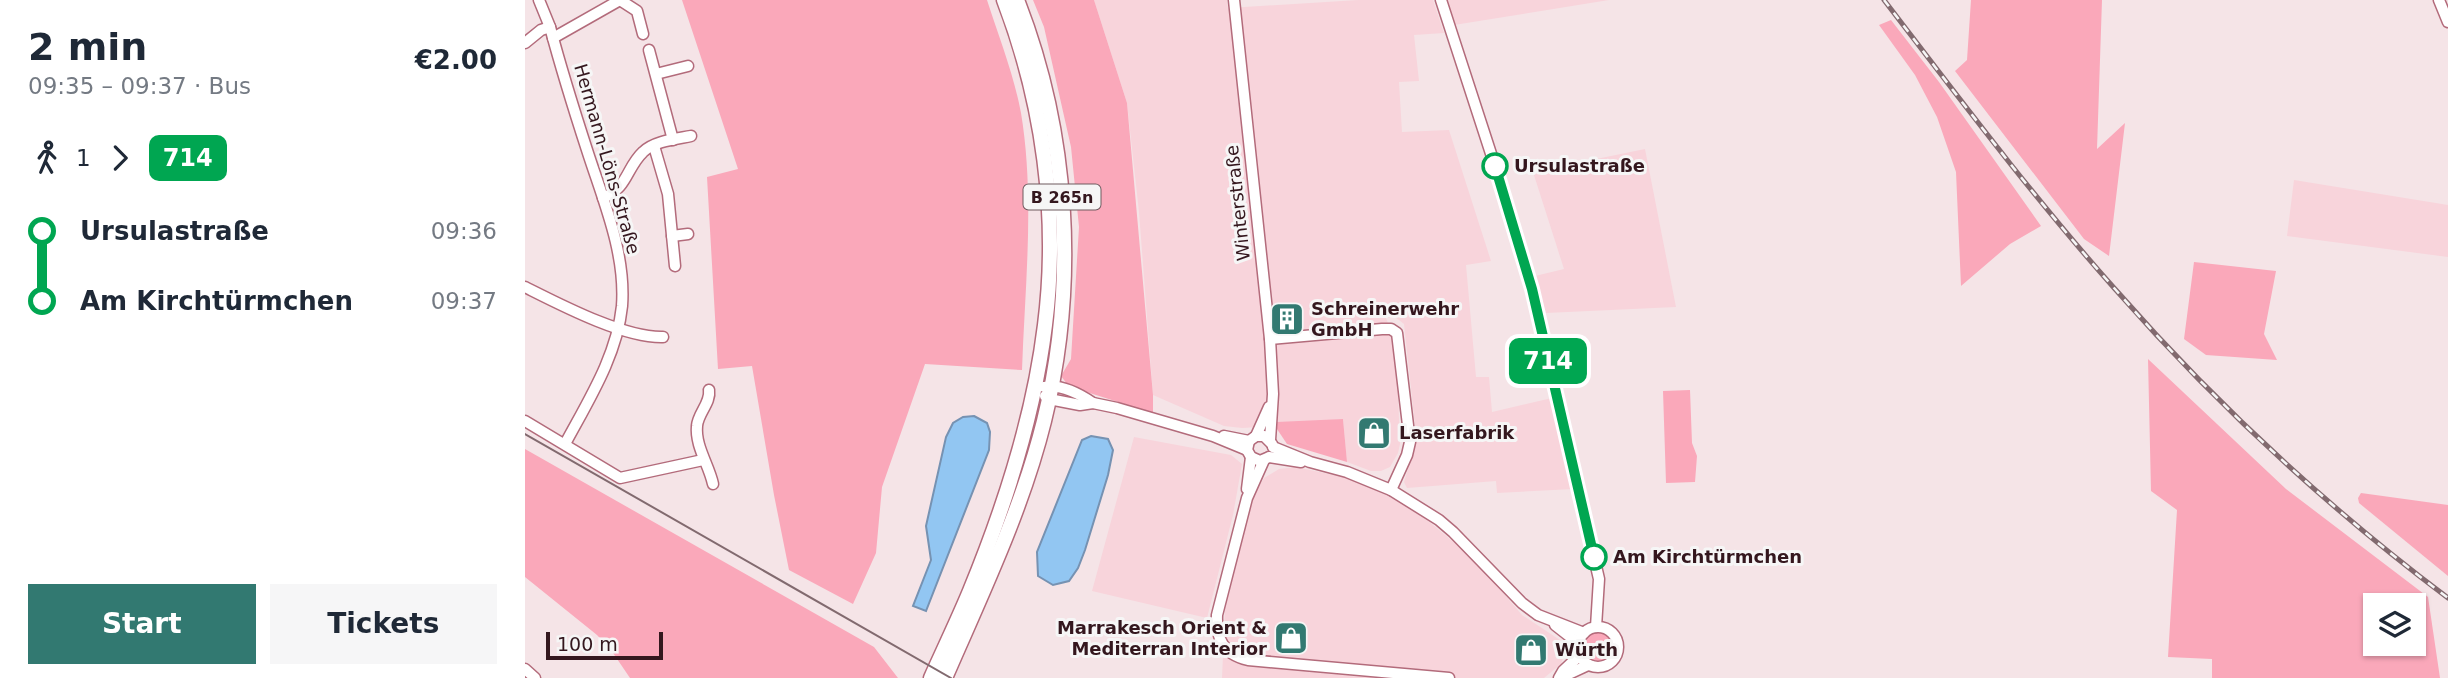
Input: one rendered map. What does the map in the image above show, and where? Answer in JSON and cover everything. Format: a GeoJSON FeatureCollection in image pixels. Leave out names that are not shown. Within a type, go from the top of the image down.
{"type":"FeatureCollection","features":[{"type":"Feature","properties":{"kind":"main road","name":"B 265n"},"geometry":{"type":"LineString","coordinates":[[931,678],[969,592],[1006,493],[1035,388],[1046,322],[1049,257],[1047,195],[1038,115],[1025,60],[1005,0]]}},
{"type":"Feature","properties":{"kind":"main road","name":"B 265n"},"geometry":{"type":"LineString","coordinates":[[945,678],[1023,486],[1050,392],[1064,270],[1061,177],[1041,75],[1017,0]]}},
{"type":"Feature","properties":{"kind":"street","name":"Hermann-Löns-Straße"},"geometry":{"type":"LineString","coordinates":[[539,0],[552,32],[603,198],[622,280],[618,327],[603,372],[565,444]]}},
{"type":"Feature","properties":{"kind":"street"},"geometry":{"type":"LineString","coordinates":[[525,43],[541,30],[552,32],[620,0],[637,12],[643,34]]}},
{"type":"Feature","properties":{"kind":"street","name":"Winterstraße"},"geometry":{"type":"LineString","coordinates":[[1234,0],[1270,339],[1272,402],[1269,451]]}},
{"type":"Feature","properties":{"kind":"street"},"geometry":{"type":"LineString","coordinates":[[1441,0],[1532,289],[1585,519],[1599,592],[1601,628]]}},
{"type":"Feature","properties":{"kind":"street"},"geometry":{"type":"LineString","coordinates":[[2439,0],[2448,22]]}},
{"type":"Feature","properties":{"kind":"street"},"geometry":{"type":"LineString","coordinates":[[649,50],[673,140]]}},
{"type":"Feature","properties":{"kind":"street"},"geometry":{"type":"LineString","coordinates":[[656,74],[688,66]]}},
{"type":"Feature","properties":{"kind":"street"},"geometry":{"type":"LineString","coordinates":[[603,198],[619,188],[642,153],[654,146],[691,136]]}},
{"type":"Feature","properties":{"kind":"street"},"geometry":{"type":"LineString","coordinates":[[654,146],[668,194],[675,266]]}},
{"type":"Feature","properties":{"kind":"street"},"geometry":{"type":"LineString","coordinates":[[672,236],[688,234]]}},
{"type":"Feature","properties":{"kind":"street"},"geometry":{"type":"LineString","coordinates":[[525,287],[618,327],[650,337],[663,337]]}},
{"type":"Feature","properties":{"kind":"street"},"geometry":{"type":"LineString","coordinates":[[1270,339],[1382,329],[1391,329],[1397,333],[1410,442],[1391,490]]}},
{"type":"Feature","properties":{"kind":"street"},"geometry":{"type":"LineString","coordinates":[[1035,388],[1080,405],[1093,403],[1213,436],[1226,436],[1251,446],[1257,461],[1269,451]]}},
{"type":"Feature","properties":{"kind":"street"},"geometry":{"type":"LineString","coordinates":[[709,390],[711,397],[697,425],[703,460],[709,466],[713,484]]}},
{"type":"Feature","properties":{"kind":"street","name":"Winterstraße"},"geometry":{"type":"LineString","coordinates":[[1247,498],[1251,446],[1272,402]]}},
{"type":"Feature","properties":{"kind":"street"},"geometry":{"type":"LineString","coordinates":[[525,421],[620,478],[703,460]]}},
{"type":"Feature","properties":{"kind":"street"},"geometry":{"type":"LineString","coordinates":[[1251,446],[1264,436],[1269,451],[1247,498],[1217,615],[1218,635],[1228,652],[1248,660],[1449,678]]}},
{"type":"Feature","properties":{"kind":"street"},"geometry":{"type":"LineString","coordinates":[[1269,451],[1347,472],[1391,490],[1439,520],[1470,547],[1522,603],[1581,644],[1592,666],[1602,678]]}},
{"type":"Feature","properties":{"kind":"street"},"geometry":{"type":"LineString","coordinates":[[1559,678],[1581,644],[1601,628]]}},
{"type":"Feature","properties":{"kind":"street"},"geometry":{"type":"LineString","coordinates":[[1559,678],[1592,666],[1610,663],[1618,653],[1618,647],[1614,635],[1601,628]]}},
{"type":"Feature","properties":{"kind":"street"},"geometry":{"type":"LineString","coordinates":[[1610,663],[1611,677]]}},
{"type":"Feature","properties":{"kind":"street"},"geometry":{"type":"LineString","coordinates":[[525,669],[535,678]]}},
{"type":"Feature","properties":{"kind":"shaded area"},"geometry":{"type":"Polygon","coordinates":[[[682,0],[987,0],[1006,56],[1021,113],[1027,177],[1028,241],[1022,370],[925,364],[882,487],[876,553],[853,604],[789,570],[752,366],[718,369],[707,177],[738,169],[682,0]]]}},
{"type":"Feature","properties":{"kind":"shaded area"},"geometry":{"type":"Polygon","coordinates":[[[1033,0],[1094,0],[1127,103],[1153,413],[1077,389],[1067,384],[1061,376],[1071,359],[1079,227],[1071,147],[1044,27],[1033,0]]]}},
{"type":"Feature","properties":{"kind":"shaded area"},"geometry":{"type":"Polygon","coordinates":[[[1094,0],[1227,0],[1228,8],[1358,0],[1433,0],[1444,33],[1414,35],[1419,81],[1399,82],[1402,132],[1449,130],[1491,261],[1466,265],[1476,377],[1489,377],[1492,412],[1552,398],[1573,489],[1497,493],[1496,481],[1407,488],[1404,482],[1413,452],[1415,425],[1404,324],[1395,317],[1386,318],[1396,344],[1400,444],[1390,467],[1381,471],[1371,471],[1347,462],[1343,419],[1242,428],[1224,426],[1153,395],[1139,212],[1127,103],[1094,0]]]}},
{"type":"Feature","properties":{"kind":"shaded area"},"geometry":{"type":"Polygon","coordinates":[[[1444,0],[1609,0],[1454,25],[1444,0]]]}},
{"type":"Feature","properties":{"kind":"shaded area"},"geometry":{"type":"Polygon","coordinates":[[[1971,0],[2102,0],[2097,149],[2125,123],[2109,256],[2084,239],[1955,71],[1967,60],[1971,0]]]}},
{"type":"Feature","properties":{"kind":"shaded area"},"geometry":{"type":"Polygon","coordinates":[[[1891,20],[1939,82],[2041,226],[2010,244],[1961,286],[1956,172],[1937,117],[1915,75],[1879,25],[1891,20]]]}},
{"type":"Feature","properties":{"kind":"shaded area"},"geometry":{"type":"Polygon","coordinates":[[[1645,149],[1676,307],[1546,313],[1535,276],[1564,269],[1533,172],[1645,149]]]}},
{"type":"Feature","properties":{"kind":"shaded area"},"geometry":{"type":"Polygon","coordinates":[[[2294,180],[2448,205],[2448,257],[2287,236],[2294,180]]]}},
{"type":"Feature","properties":{"kind":"shaded area"},"geometry":{"type":"Polygon","coordinates":[[[2194,262],[2276,271],[2264,334],[2277,360],[2206,355],[2184,339],[2194,262]]]}},
{"type":"Feature","properties":{"kind":"shaded area"},"geometry":{"type":"Polygon","coordinates":[[[2148,359],[2286,489],[2423,593],[2363,593],[2363,656],[2426,656],[2426,595],[2428,597],[2440,678],[2212,678],[2212,659],[2168,657],[2177,510],[2151,491],[2148,359]]]}},
{"type":"Feature","properties":{"kind":"shaded area"},"geometry":{"type":"Polygon","coordinates":[[[1690,390],[1692,443],[1697,456],[1695,482],[1666,483],[1663,391],[1690,390]]]}},
{"type":"Feature","properties":{"kind":"shaded area"},"geometry":{"type":"Polygon","coordinates":[[[1343,419],[1347,462],[1287,444],[1275,426],[1277,422],[1343,419]]]}},
{"type":"Feature","properties":{"kind":"shaded area"},"geometry":{"type":"Polygon","coordinates":[[[1134,437],[1231,455],[1242,464],[1233,515],[1207,618],[1092,591],[1134,437]]]}},
{"type":"Feature","properties":{"kind":"shaded area"},"geometry":{"type":"Polygon","coordinates":[[[525,449],[874,647],[898,678],[630,678],[597,635],[525,577],[525,449]]]}},
{"type":"Feature","properties":{"kind":"shaded area"},"geometry":{"type":"Polygon","coordinates":[[[1296,467],[1348,478],[1403,503],[1421,515],[1474,559],[1522,615],[1563,642],[1565,653],[1561,664],[1544,678],[1222,678],[1225,609],[1255,492],[1264,478],[1279,469],[1296,467]]]}},
{"type":"Feature","properties":{"kind":"shaded area"},"geometry":{"type":"Polygon","coordinates":[[[2361,493],[2448,505],[2448,576],[2359,503],[2361,493]]]}},
{"type":"Feature","properties":{"kind":"shaded area"},"geometry":{"type":"Polygon","coordinates":[[[1598,632],[1609,637],[1614,648],[1609,659],[1598,664],[1587,659],[1582,648],[1587,637],[1598,632]]]}},
{"type":"Feature","properties":{"kind":"water"},"geometry":{"type":"Polygon","coordinates":[[[974,416],[987,423],[990,432],[989,450],[926,611],[913,606],[931,560],[926,526],[946,437],[953,423],[963,417],[974,416]]]}},
{"type":"Feature","properties":{"kind":"water"},"geometry":{"type":"Polygon","coordinates":[[[1091,436],[1108,439],[1113,450],[1108,475],[1078,568],[1069,581],[1053,585],[1038,576],[1037,552],[1082,440],[1091,436]]]}},
{"type":"Feature","properties":{"kind":"tram line"},"geometry":{"type":"LineString","coordinates":[[525,434],[951,678]]}},
{"type":"Feature","properties":{"kind":"railway"},"geometry":{"type":"LineString","coordinates":[[1884,0],[2026,183],[2085,254],[2192,373],[2316,490],[2448,598]]}},
{"type":"Feature","properties":{"kind":"bus line","name":"714"},"geometry":{"type":"LineString","coordinates":[[1495,166],[1532,289],[1594,557]]}},
{"type":"Feature","properties":{"kind":"place","name":"Ursulastraße"},"geometry":{"type":"Point","coordinates":[1495,166]}},
{"type":"Feature","properties":{"kind":"place","name":"Schreinerwehr GmbH"},"geometry":{"type":"Point","coordinates":[1287,319]}},
{"type":"Feature","properties":{"kind":"place","name":"Laserfabrik"},"geometry":{"type":"Point","coordinates":[1374,433]}},
{"type":"Feature","properties":{"kind":"place","name":"Am Kirchtürmchen"},"geometry":{"type":"Point","coordinates":[1594,557]}},
{"type":"Feature","properties":{"kind":"place","name":"Marrakesch Orient & Mediterran Interior"},"geometry":{"type":"Point","coordinates":[1291,638]}},
{"type":"Feature","properties":{"kind":"place","name":"Würth"},"geometry":{"type":"Point","coordinates":[1531,650]}}]}
